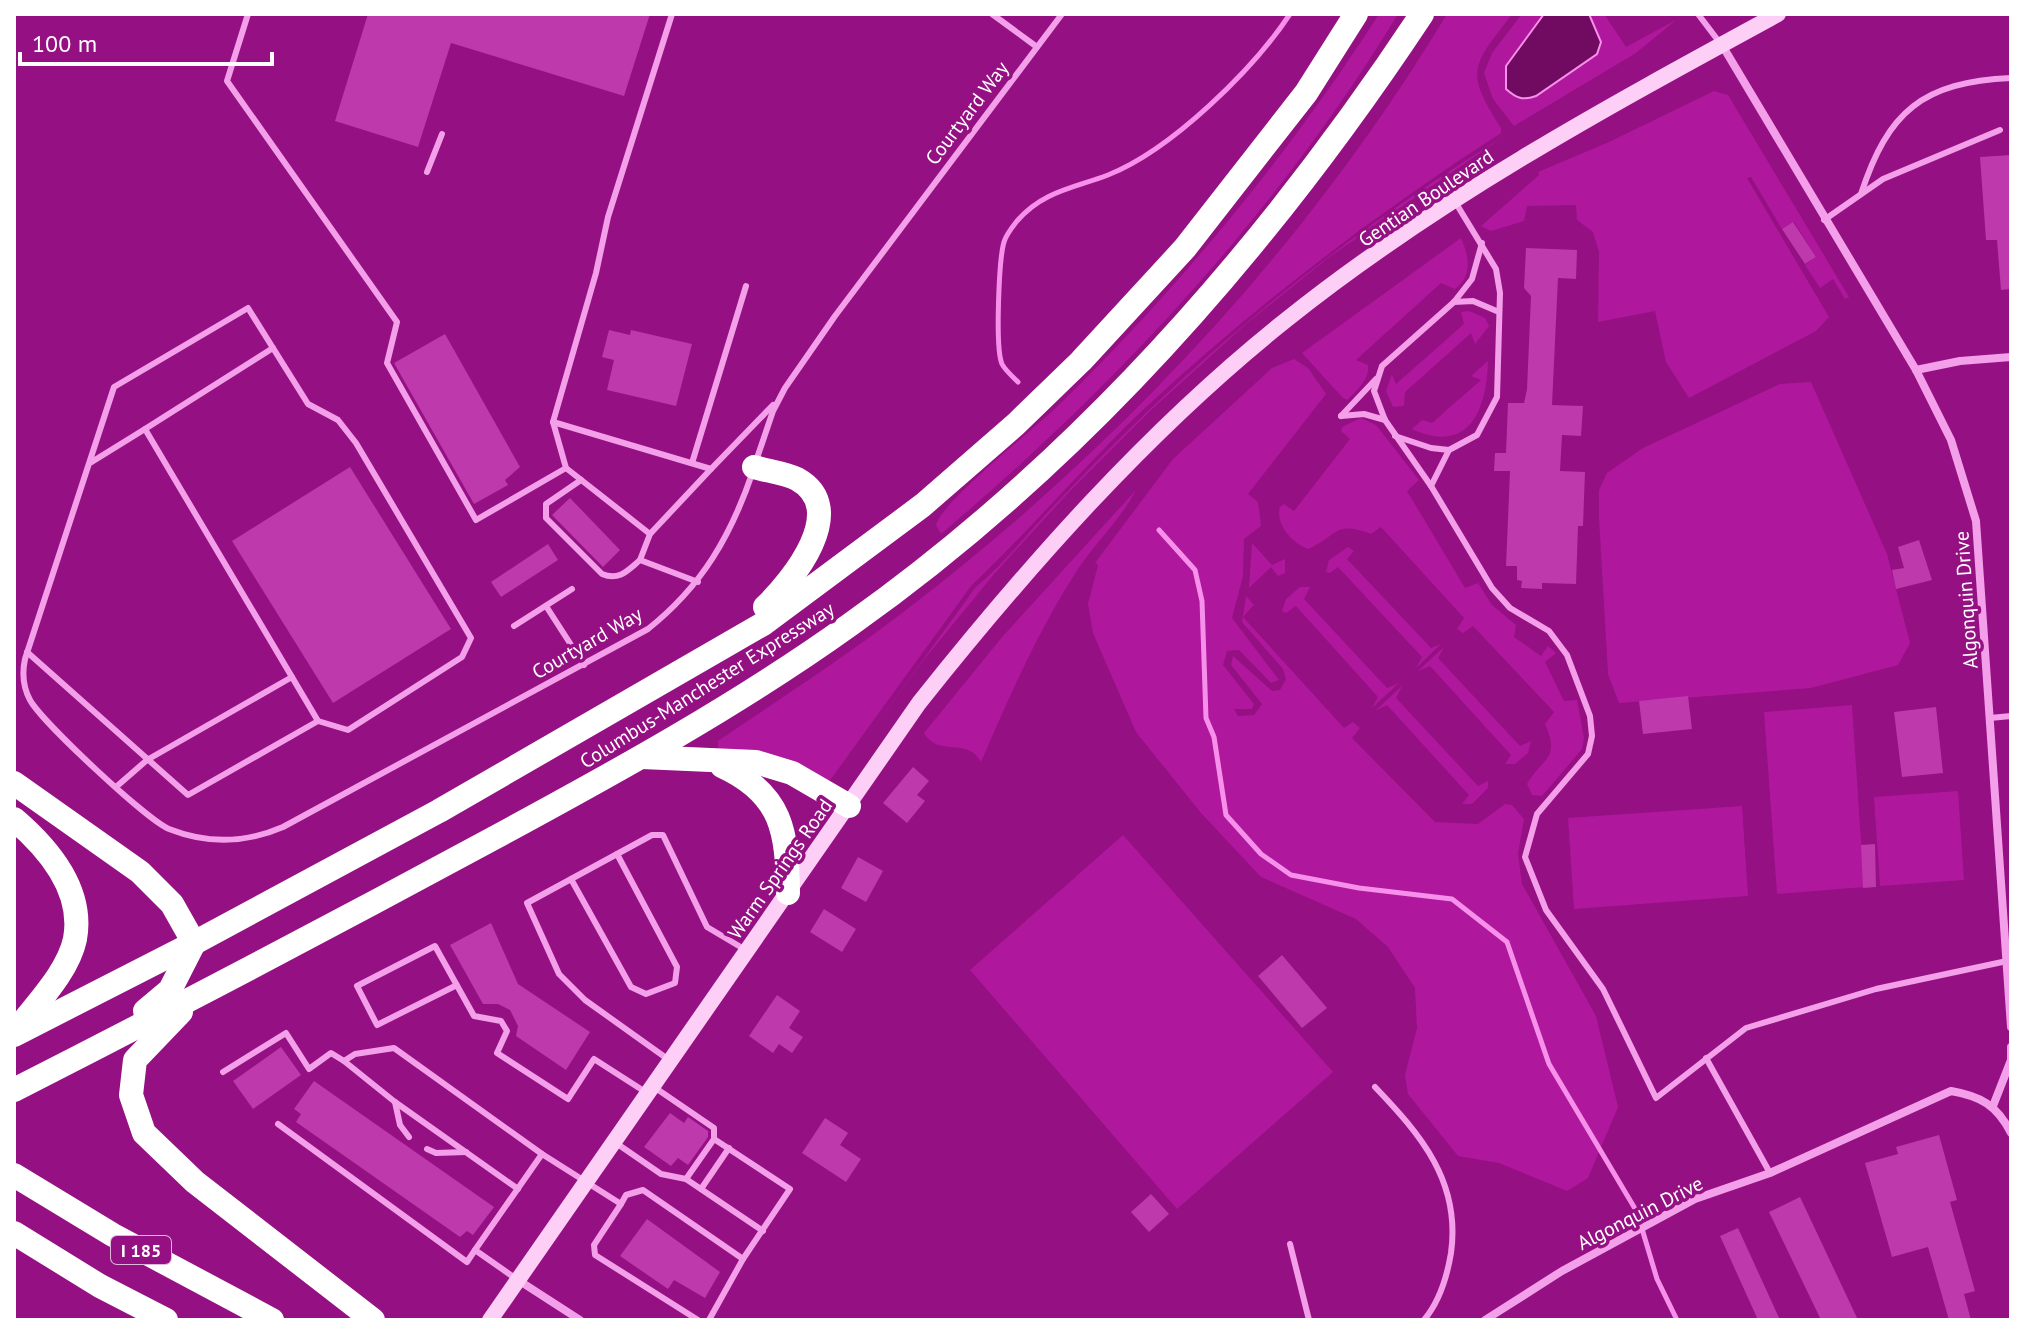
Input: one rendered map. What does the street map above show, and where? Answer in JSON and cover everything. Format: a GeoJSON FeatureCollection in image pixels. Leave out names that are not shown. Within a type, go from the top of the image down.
{"type":"FeatureCollection","features":[{"type":"Feature","properties":{"kind":"highway","name":"Columbus-Manchester Expressway"},"geometry":{"type":"LineString","coordinates":[[14,1034],[194,943],[439,811],[723,648],[763,624],[923,505],[1016,424],[1081,361],[1185,248],[1306,93],[1356,14]]}},
{"type":"Feature","properties":{"kind":"highway","name":"Columbus-Manchester Expressway"},"geometry":{"type":"LineString","coordinates":[[14,1090],[642,757],[852,624],[1069,444],[1133,381],[1229,276],[1351,121],[1422,14]]}},
{"type":"Feature","properties":{"kind":"highway"},"geometry":{"type":"LineString","coordinates":[[723,648],[803,567],[812,546],[818,518],[814,495],[797,479],[754,467]]}},
{"type":"Feature","properties":{"kind":"highway"},"geometry":{"type":"LineString","coordinates":[[642,757],[756,762],[792,773],[849,806]]}},
{"type":"Feature","properties":{"kind":"highway"},"geometry":{"type":"LineString","coordinates":[[709,760],[750,778],[775,808],[787,839],[788,893]]}},
{"type":"Feature","properties":{"kind":"highway"},"geometry":{"type":"LineString","coordinates":[[14,783],[140,872],[172,904],[194,943],[170,990],[106,1042]]}},
{"type":"Feature","properties":{"kind":"highway"},"geometry":{"type":"LineString","coordinates":[[14,819],[39,840],[64,877],[76,910],[75,941],[64,963],[14,1034]]}},
{"type":"Feature","properties":{"kind":"highway"},"geometry":{"type":"LineString","coordinates":[[200,994],[135,1060],[131,1095],[144,1133],[195,1182],[373,1320]]}},
{"type":"Feature","properties":{"kind":"highway","name":"I 185"},"geometry":{"type":"LineString","coordinates":[[14,1175],[113,1235],[272,1320]]}},
{"type":"Feature","properties":{"kind":"highway","name":"I 185"},"geometry":{"type":"LineString","coordinates":[[14,1233],[100,1286],[166,1320]]}},
{"type":"Feature","properties":{"kind":"main road","name":"Gentian Boulevard"},"geometry":{"type":"LineString","coordinates":[[1131,463],[1189,404],[1287,319],[1454,200],[1524,155],[1778,14]]}},
{"type":"Feature","properties":{"kind":"main road","name":"Warm Springs Road"},"geometry":{"type":"LineString","coordinates":[[490,1320],[919,703],[978,629],[1131,463]]}},
{"type":"Feature","properties":{"kind":"street","name":"Algonquin Drive"},"geometry":{"type":"LineString","coordinates":[[1722,45],[1916,370],[1951,440],[1976,521],[2011,1027]]}},
{"type":"Feature","properties":{"kind":"street"},"geometry":{"type":"LineString","coordinates":[[1916,370],[1960,361],[2011,357]]}},
{"type":"Feature","properties":{"kind":"street"},"geometry":{"type":"LineString","coordinates":[[2011,1047],[2011,1060],[1993,1106],[2011,1133]]}},
{"type":"Feature","properties":{"kind":"street","name":"Algonquin Drive"},"geometry":{"type":"LineString","coordinates":[[1485,1320],[1612,1244],[1695,1199],[1770,1173],[1951,1091],[1978,1096],[1993,1106]]}},
{"type":"Feature","properties":{"kind":"street"},"geometry":{"type":"LineString","coordinates":[[518,1280],[580,1320]]}},
{"type":"Feature","properties":{"kind":"lane"},"geometry":{"type":"LineString","coordinates":[[248,14],[227,81],[397,322],[387,363],[476,520],[566,468]]}},
{"type":"Feature","properties":{"kind":"lane"},"geometry":{"type":"LineString","coordinates":[[650,534],[566,468],[553,422],[596,273],[608,217],[672,14]]}},
{"type":"Feature","properties":{"kind":"lane"},"geometry":{"type":"LineString","coordinates":[[992,14],[1037,47]]}},
{"type":"Feature","properties":{"kind":"lane","name":"Courtyard Way"},"geometry":{"type":"LineString","coordinates":[[273,348],[248,308],[114,387],[27,652],[23,678],[32,703],[153,821],[176,831],[221,841],[253,838],[283,827],[584,665],[648,629],[698,582],[734,523],[778,399],[835,316],[1062,14]]}},
{"type":"Feature","properties":{"kind":"lane"},"geometry":{"type":"LineString","coordinates":[[1698,14],[1722,45]]}},
{"type":"Feature","properties":{"kind":"lane"},"geometry":{"type":"LineString","coordinates":[[1861,194],[1876,157],[1912,104],[1931,92],[1959,84],[2011,78]]}},
{"type":"Feature","properties":{"kind":"lane"},"geometry":{"type":"LineString","coordinates":[[1824,220],[1883,179],[2000,130]]}},
{"type":"Feature","properties":{"kind":"lane"},"geometry":{"type":"LineString","coordinates":[[427,172],[442,134]]}},
{"type":"Feature","properties":{"kind":"lane"},"geometry":{"type":"LineString","coordinates":[[1395,436],[1431,448],[1449,450],[1477,435],[1497,397],[1499,312],[1496,269],[1454,200]]}},
{"type":"Feature","properties":{"kind":"lane"},"geometry":{"type":"LineString","coordinates":[[1482,243],[1472,279],[1454,302],[1382,366],[1374,391],[1385,420],[1431,486],[1492,588],[1510,608],[1549,631],[1567,655],[1590,716],[1592,736],[1588,754],[1537,814],[1525,857],[1539,896],[1603,989],[1656,1098],[1746,1028],[1876,989],[2007,961]]}},
{"type":"Feature","properties":{"kind":"lane"},"geometry":{"type":"LineString","coordinates":[[692,463],[746,286]]}},
{"type":"Feature","properties":{"kind":"lane"},"geometry":{"type":"LineString","coordinates":[[1454,302],[1473,301],[1499,312]]}},
{"type":"Feature","properties":{"kind":"lane"},"geometry":{"type":"LineString","coordinates":[[90,463],[273,348],[308,404],[338,420],[356,443],[471,638],[462,657],[348,730],[318,721],[145,429]]}},
{"type":"Feature","properties":{"kind":"lane"},"geometry":{"type":"LineString","coordinates":[[1376,379],[1341,416],[1364,414],[1385,420]]}},
{"type":"Feature","properties":{"kind":"lane"},"geometry":{"type":"LineString","coordinates":[[581,480],[546,504],[546,518],[602,574],[611,578],[621,576],[640,560],[650,534],[778,399]]}},
{"type":"Feature","properties":{"kind":"lane"},"geometry":{"type":"LineString","coordinates":[[553,422],[711,469]]}},
{"type":"Feature","properties":{"kind":"lane"},"geometry":{"type":"LineString","coordinates":[[1431,486],[1449,450]]}},
{"type":"Feature","properties":{"kind":"lane"},"geometry":{"type":"LineString","coordinates":[[640,560],[698,582]]}},
{"type":"Feature","properties":{"kind":"lane"},"geometry":{"type":"LineString","coordinates":[[514,626],[572,589]]}},
{"type":"Feature","properties":{"kind":"lane"},"geometry":{"type":"LineString","coordinates":[[546,606],[584,665]]}},
{"type":"Feature","properties":{"kind":"lane"},"geometry":{"type":"LineString","coordinates":[[27,652],[188,795],[318,721]]}},
{"type":"Feature","properties":{"kind":"lane"},"geometry":{"type":"LineString","coordinates":[[116,787],[147,760],[292,677]]}},
{"type":"Feature","properties":{"kind":"lane"},"geometry":{"type":"LineString","coordinates":[[1990,718],[2011,716]]}},
{"type":"Feature","properties":{"kind":"lane"},"geometry":{"type":"LineString","coordinates":[[669,1060],[585,1000],[559,974],[527,903],[652,835],[663,835],[707,927],[747,951]]}},
{"type":"Feature","properties":{"kind":"lane"},"geometry":{"type":"LineString","coordinates":[[571,879],[631,987],[646,994],[675,983],[677,967],[617,854]]}},
{"type":"Feature","properties":{"kind":"lane"},"geometry":{"type":"LineString","coordinates":[[457,985],[377,1025],[357,986],[435,946],[457,985],[474,1016],[501,1021],[507,1031],[497,1053],[568,1099],[594,1059],[714,1128],[714,1139],[686,1179]]}},
{"type":"Feature","properties":{"kind":"lane"},"geometry":{"type":"LineString","coordinates":[[223,1072],[286,1033],[309,1069],[331,1053],[518,1189]]}},
{"type":"Feature","properties":{"kind":"lane"},"geometry":{"type":"LineString","coordinates":[[344,1061],[355,1054],[394,1048],[542,1154],[621,1204]]}},
{"type":"Feature","properties":{"kind":"lane"},"geometry":{"type":"LineString","coordinates":[[1706,1058],[1770,1173]]}},
{"type":"Feature","properties":{"kind":"lane"},"geometry":{"type":"LineString","coordinates":[[1375,1087],[1412,1126],[1437,1163],[1447,1190],[1454,1226],[1448,1271],[1434,1307],[1424,1320]]}},
{"type":"Feature","properties":{"kind":"lane"},"geometry":{"type":"LineString","coordinates":[[395,1102],[400,1125],[409,1137]]}},
{"type":"Feature","properties":{"kind":"lane"},"geometry":{"type":"LineString","coordinates":[[278,1124],[467,1262],[542,1154]]}},
{"type":"Feature","properties":{"kind":"lane"},"geometry":{"type":"LineString","coordinates":[[709,1320],[743,1259],[790,1189],[714,1139]]}},
{"type":"Feature","properties":{"kind":"lane"},"geometry":{"type":"LineString","coordinates":[[613,1142],[661,1174],[686,1179],[763,1231]]}},
{"type":"Feature","properties":{"kind":"lane"},"geometry":{"type":"LineString","coordinates":[[701,1189],[729,1148]]}},
{"type":"Feature","properties":{"kind":"lane"},"geometry":{"type":"LineString","coordinates":[[427,1149],[436,1153],[466,1152]]}},
{"type":"Feature","properties":{"kind":"lane"},"geometry":{"type":"LineString","coordinates":[[698,1320],[595,1255],[594,1245],[626,1195],[643,1190],[743,1259]]}},
{"type":"Feature","properties":{"kind":"lane"},"geometry":{"type":"LineString","coordinates":[[1290,1244],[1309,1320]]}},
{"type":"Feature","properties":{"kind":"lane"},"geometry":{"type":"LineString","coordinates":[[475,1250],[518,1280]]}},
{"type":"Feature","properties":{"kind":"shaded area"},"geometry":{"type":"Polygon","coordinates":[[[1379,14],[1398,14],[1301,158],[1247,226],[1131,356],[1070,418],[941,534],[936,525],[955,499],[1061,403],[1149,312],[1231,218],[1308,118],[1379,14]]]}},
{"type":"Feature","properties":{"kind":"shaded area"},"geometry":{"type":"Polygon","coordinates":[[[1447,14],[1512,14],[1488,46],[1478,69],[1481,93],[1501,133],[1407,196],[1317,263],[1230,333],[1145,408],[971,586],[828,783],[718,748],[718,741],[883,627],[985,547],[1061,481],[1134,411],[1204,338],[1334,182],[1393,99],[1447,14]]]}},
{"type":"Feature","properties":{"kind":"shaded area"},"geometry":{"type":"Polygon","coordinates":[[[1522,14],[1604,14],[1626,47],[1676,20],[1636,53],[1514,126],[1493,99],[1484,73],[1492,53],[1522,14]]]}},
{"type":"Feature","properties":{"kind":"shaded area"},"geometry":{"type":"Polygon","coordinates":[[[1544,14],[1589,14],[1601,42],[1597,54],[1536,96],[1520,98],[1506,89],[1506,66],[1544,14]]]}},
{"type":"Feature","properties":{"kind":"shaded area"},"geometry":{"type":"Polygon","coordinates":[[[1714,91],[1728,95],[1849,297],[1845,299],[1833,279],[1820,288],[1805,265],[1816,257],[1794,222],[1782,229],[1751,177],[1747,178],[1829,317],[1816,331],[1689,398],[1666,362],[1655,311],[1598,322],[1599,252],[1593,232],[1577,220],[1576,205],[1527,206],[1524,221],[1491,231],[1481,226],[1539,175],[1538,172],[1609,142],[1714,91]]]}},
{"type":"Feature","properties":{"kind":"shaded area"},"geometry":{"type":"Polygon","coordinates":[[[1503,137],[1328,258],[1246,324],[1150,411],[1070,491],[995,573],[922,662],[836,780],[975,588],[1135,423],[1274,299],[1363,231],[1503,137]]]}},
{"type":"Feature","properties":{"kind":"shaded area"},"geometry":{"type":"Polygon","coordinates":[[[1461,238],[1468,265],[1461,284],[1455,289],[1441,283],[1356,360],[1368,365],[1367,375],[1347,400],[1343,398],[1302,353],[1461,238]]]}},
{"type":"Feature","properties":{"kind":"shaded area"},"geometry":{"type":"Polygon","coordinates":[[[1469,311],[1485,318],[1489,326],[1475,344],[1471,333],[1405,392],[1404,406],[1393,407],[1386,391],[1392,374],[1396,384],[1464,324],[1461,312],[1469,311]]]}},
{"type":"Feature","properties":{"kind":"shaded area"},"geometry":{"type":"Polygon","coordinates":[[[1294,359],[1308,368],[1326,394],[1248,494],[1258,502],[1261,526],[1244,539],[1243,576],[1232,618],[1279,680],[1271,683],[1239,650],[1227,651],[1223,665],[1254,704],[1252,709],[1234,709],[1238,716],[1254,715],[1262,704],[1231,665],[1233,656],[1272,691],[1280,690],[1286,679],[1283,669],[1242,622],[1246,596],[1254,605],[1243,617],[1344,728],[1353,722],[1360,728],[1352,738],[1435,822],[1478,824],[1505,804],[1512,805],[1524,819],[1518,853],[1522,884],[1596,1016],[1618,1107],[1588,1178],[1567,1191],[1499,1163],[1458,1156],[1408,1094],[1405,1075],[1417,1028],[1415,988],[1388,947],[1356,919],[1261,877],[1201,813],[1136,732],[1093,633],[1088,604],[1098,565],[1095,563],[1173,459],[1272,368],[1294,359]]]}},
{"type":"Feature","properties":{"kind":"shaded area"},"geometry":{"type":"Polygon","coordinates":[[[1488,361],[1479,410],[1461,432],[1432,436],[1412,429],[1422,420],[1432,423],[1481,380],[1471,376],[1488,361]]]}},
{"type":"Feature","properties":{"kind":"shaded area"},"geometry":{"type":"Polygon","coordinates":[[[1811,382],[1887,554],[1910,643],[1898,665],[1811,688],[1619,703],[1608,674],[1599,518],[1599,490],[1607,473],[1643,448],[1780,384],[1811,382]]]}},
{"type":"Feature","properties":{"kind":"shaded area"},"geometry":{"type":"Polygon","coordinates":[[[1361,418],[1376,425],[1419,480],[1407,491],[1465,588],[1478,583],[1492,605],[1516,625],[1514,637],[1541,656],[1548,646],[1556,653],[1545,662],[1564,701],[1577,700],[1584,738],[1582,749],[1542,796],[1532,795],[1527,784],[1550,752],[1545,724],[1554,712],[1473,626],[1463,633],[1457,629],[1464,618],[1381,527],[1371,534],[1343,529],[1308,549],[1291,538],[1282,526],[1280,507],[1284,504],[1294,511],[1350,439],[1341,431],[1342,427],[1361,418]]]}},
{"type":"Feature","properties":{"kind":"shaded area"},"geometry":{"type":"Polygon","coordinates":[[[1136,490],[1078,569],[1050,616],[981,762],[968,750],[930,740],[924,733],[1003,636],[1136,490]]]}},
{"type":"Feature","properties":{"kind":"shaded area"},"geometry":{"type":"Polygon","coordinates":[[[1252,543],[1272,565],[1285,559],[1285,573],[1278,576],[1271,567],[1249,588],[1252,543]]]}},
{"type":"Feature","properties":{"kind":"shaded area"},"geometry":{"type":"Polygon","coordinates":[[[1348,547],[1354,551],[1347,559],[1431,648],[1441,644],[1416,668],[1422,657],[1338,567],[1330,573],[1326,572],[1329,560],[1348,547]]]}},
{"type":"Feature","properties":{"kind":"shaded area"},"geometry":{"type":"Polygon","coordinates":[[[1300,587],[1310,587],[1304,599],[1387,688],[1399,683],[1372,708],[1378,697],[1296,606],[1286,613],[1282,611],[1286,599],[1300,587]]]}},
{"type":"Feature","properties":{"kind":"shaded area"},"geometry":{"type":"Polygon","coordinates":[[[1444,647],[1438,658],[1520,746],[1531,741],[1528,753],[1515,764],[1505,764],[1511,755],[1430,666],[1418,671],[1444,647]]]}},
{"type":"Feature","properties":{"kind":"shaded area"},"geometry":{"type":"Polygon","coordinates":[[[1402,686],[1396,698],[1478,786],[1488,781],[1488,788],[1472,804],[1462,804],[1469,795],[1387,705],[1375,711],[1402,686]]]}},
{"type":"Feature","properties":{"kind":"shaded area"},"geometry":{"type":"Polygon","coordinates":[[[1852,705],[1864,887],[1777,894],[1764,712],[1852,705]]]}},
{"type":"Feature","properties":{"kind":"shaded area"},"geometry":{"type":"Polygon","coordinates":[[[1958,791],[1964,880],[1880,886],[1874,797],[1958,791]]]}},
{"type":"Feature","properties":{"kind":"shaded area"},"geometry":{"type":"Polygon","coordinates":[[[1742,806],[1748,896],[1574,909],[1568,818],[1742,806]]]}},
{"type":"Feature","properties":{"kind":"shaded area"},"geometry":{"type":"Polygon","coordinates":[[[1123,835],[1333,1072],[1177,1209],[970,970],[1123,835]]]}},
{"type":"Feature","properties":{"kind":"building"},"geometry":{"type":"Polygon","coordinates":[[[368,14],[650,14],[624,96],[451,43],[418,147],[335,121],[368,14]]]}},
{"type":"Feature","properties":{"kind":"building"},"geometry":{"type":"Polygon","coordinates":[[[2011,155],[2011,289],[2001,290],[1997,240],[1986,240],[1980,157],[2011,155]]]}},
{"type":"Feature","properties":{"kind":"building"},"geometry":{"type":"Polygon","coordinates":[[[1793,222],[1816,257],[1805,264],[1782,229],[1793,222]]]}},
{"type":"Feature","properties":{"kind":"building"},"geometry":{"type":"Polygon","coordinates":[[[1526,248],[1577,250],[1576,279],[1558,278],[1552,405],[1583,406],[1581,436],[1562,435],[1560,471],[1585,472],[1583,526],[1578,526],[1576,584],[1542,583],[1542,589],[1521,588],[1522,581],[1517,580],[1517,566],[1506,566],[1510,471],[1494,471],[1495,453],[1506,453],[1508,403],[1524,403],[1527,389],[1531,296],[1524,288],[1526,248]]]}},
{"type":"Feature","properties":{"kind":"building"},"geometry":{"type":"Polygon","coordinates":[[[609,330],[630,335],[631,330],[692,344],[676,406],[607,390],[614,360],[602,357],[609,330]]]}},
{"type":"Feature","properties":{"kind":"building"},"geometry":{"type":"Polygon","coordinates":[[[445,334],[520,467],[505,480],[508,485],[474,504],[394,363],[445,334]]]}},
{"type":"Feature","properties":{"kind":"building"},"geometry":{"type":"Polygon","coordinates":[[[350,467],[451,629],[333,703],[232,541],[350,467]]]}},
{"type":"Feature","properties":{"kind":"building"},"geometry":{"type":"Polygon","coordinates":[[[570,498],[620,550],[603,567],[552,515],[570,498]]]}},
{"type":"Feature","properties":{"kind":"building"},"geometry":{"type":"Polygon","coordinates":[[[1919,540],[1932,580],[1896,589],[1892,570],[1904,568],[1898,547],[1919,540]]]}},
{"type":"Feature","properties":{"kind":"building"},"geometry":{"type":"Polygon","coordinates":[[[548,544],[558,560],[501,597],[491,582],[548,544]]]}},
{"type":"Feature","properties":{"kind":"building"},"geometry":{"type":"Polygon","coordinates":[[[1688,696],[1692,729],[1643,734],[1639,701],[1688,696]]]}},
{"type":"Feature","properties":{"kind":"building"},"geometry":{"type":"Polygon","coordinates":[[[1936,707],[1943,773],[1902,777],[1894,712],[1936,707]]]}},
{"type":"Feature","properties":{"kind":"building"},"geometry":{"type":"Polygon","coordinates":[[[913,767],[929,781],[917,795],[925,801],[907,823],[883,803],[913,767]]]}},
{"type":"Feature","properties":{"kind":"building"},"geometry":{"type":"Polygon","coordinates":[[[1875,844],[1876,887],[1863,888],[1861,845],[1875,844]]]}},
{"type":"Feature","properties":{"kind":"building"},"geometry":{"type":"Polygon","coordinates":[[[858,857],[883,871],[866,902],[841,888],[858,857]]]}},
{"type":"Feature","properties":{"kind":"building"},"geometry":{"type":"Polygon","coordinates":[[[824,909],[856,929],[842,952],[810,932],[824,909]]]}},
{"type":"Feature","properties":{"kind":"building"},"geometry":{"type":"Polygon","coordinates":[[[491,923],[518,984],[590,1032],[566,1070],[516,1036],[518,1026],[510,1010],[498,1004],[483,1004],[450,945],[491,923]]]}},
{"type":"Feature","properties":{"kind":"building"},"geometry":{"type":"Polygon","coordinates":[[[1282,955],[1327,1008],[1302,1028],[1258,976],[1282,955]]]}},
{"type":"Feature","properties":{"kind":"building"},"geometry":{"type":"Polygon","coordinates":[[[777,995],[800,1011],[789,1028],[803,1037],[792,1053],[779,1044],[773,1053],[749,1036],[777,995]]]}},
{"type":"Feature","properties":{"kind":"building"},"geometry":{"type":"Polygon","coordinates":[[[281,1047],[301,1075],[253,1109],[233,1081],[281,1047]]]}},
{"type":"Feature","properties":{"kind":"building"},"geometry":{"type":"Polygon","coordinates":[[[314,1081],[494,1207],[473,1235],[467,1231],[460,1237],[296,1122],[301,1114],[294,1109],[314,1081]]]}},
{"type":"Feature","properties":{"kind":"building"},"geometry":{"type":"Polygon","coordinates":[[[670,1113],[684,1123],[688,1117],[708,1131],[708,1137],[688,1165],[678,1158],[671,1166],[644,1147],[670,1113]]]}},
{"type":"Feature","properties":{"kind":"building"},"geometry":{"type":"Polygon","coordinates":[[[825,1118],[848,1133],[840,1145],[861,1159],[846,1182],[802,1153],[825,1118]]]}},
{"type":"Feature","properties":{"kind":"building"},"geometry":{"type":"Polygon","coordinates":[[[1939,1135],[1957,1200],[1950,1202],[1975,1291],[1964,1294],[1971,1320],[1949,1320],[1928,1247],[1892,1257],[1865,1163],[1898,1154],[1896,1147],[1939,1135]]]}},
{"type":"Feature","properties":{"kind":"building"},"geometry":{"type":"Polygon","coordinates":[[[1151,1194],[1169,1214],[1149,1232],[1131,1212],[1151,1194]]]}},
{"type":"Feature","properties":{"kind":"building"},"geometry":{"type":"Polygon","coordinates":[[[1800,1197],[1858,1320],[1821,1320],[1769,1212],[1800,1197]]]}},
{"type":"Feature","properties":{"kind":"building"},"geometry":{"type":"Polygon","coordinates":[[[647,1219],[720,1272],[705,1298],[674,1280],[668,1289],[620,1256],[647,1219]]]}},
{"type":"Feature","properties":{"kind":"building"},"geometry":{"type":"Polygon","coordinates":[[[1738,1228],[1780,1320],[1758,1320],[1720,1236],[1738,1228]]]}},
{"type":"Feature","properties":{"kind":"waterway"},"geometry":{"type":"LineString","coordinates":[[1018,382],[1002,364],[998,303],[1002,251],[1014,225],[1037,203],[1132,163],[1184,128],[1233,83],[1290,14]]}},
{"type":"Feature","properties":{"kind":"waterway"},"geometry":{"type":"LineString","coordinates":[[1159,530],[1195,570],[1202,601],[1206,718],[1214,737],[1226,815],[1261,854],[1291,875],[1359,888],[1452,899],[1507,942],[1549,1064],[1637,1212],[1657,1279],[1677,1320]]}}]}
